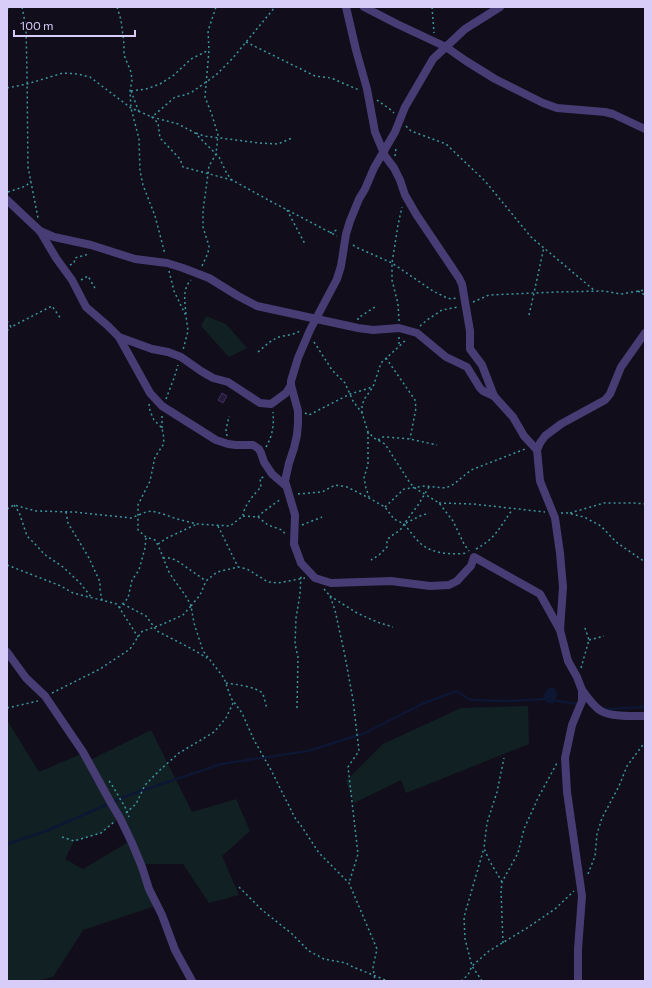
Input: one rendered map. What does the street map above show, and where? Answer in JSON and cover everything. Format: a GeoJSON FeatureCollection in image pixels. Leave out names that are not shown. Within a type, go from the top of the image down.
{"type":"FeatureCollection","features":[{"type":"Feature","properties":{"kind":"street"},"geometry":{"type":"LineString","coordinates":[[346,7],[368,93],[375,132],[383,152],[400,180],[405,195],[462,284],[470,331],[470,349],[482,365],[494,396]]}},
{"type":"Feature","properties":{"kind":"street"},"geometry":{"type":"LineString","coordinates":[[364,7],[446,46],[495,79],[543,104],[557,108],[605,112],[613,114],[645,129]]}},
{"type":"Feature","properties":{"kind":"street"},"geometry":{"type":"LineString","coordinates":[[500,7],[465,30],[433,59],[405,107],[394,132],[359,199],[346,234],[346,241],[337,279],[316,319],[306,330],[291,381],[298,411],[296,435],[285,481],[294,515],[294,544],[301,563],[315,578],[331,583],[391,581],[430,586],[449,585],[457,581],[471,566],[472,555],[540,594],[560,630],[568,661],[582,690],[582,701],[572,725],[565,758],[567,792],[582,896],[578,949],[578,981]]}},
{"type":"Feature","properties":{"kind":"street"},"geometry":{"type":"LineString","coordinates":[[7,200],[40,231],[74,284],[86,307],[108,326],[119,338],[150,393],[162,406],[212,437],[228,444],[253,445],[259,449],[264,462],[272,474],[287,490]]}},
{"type":"Feature","properties":{"kind":"street"},"geometry":{"type":"LineString","coordinates":[[40,231],[135,259],[167,263],[209,278],[238,296],[258,306],[358,328],[373,330],[399,328],[417,333],[446,357],[467,367],[480,388],[494,396],[513,417],[524,436],[535,448],[540,481],[555,518],[560,553],[563,587],[560,630]]}},
{"type":"Feature","properties":{"kind":"street"},"geometry":{"type":"LineString","coordinates":[[535,448],[545,436],[561,424],[605,400],[610,394],[621,367],[645,333]]}},
{"type":"Feature","properties":{"kind":"street"},"geometry":{"type":"LineString","coordinates":[[119,338],[181,357],[213,378],[228,382],[260,403],[272,404],[286,394],[291,385]]}},
{"type":"Feature","properties":{"kind":"street"},"geometry":{"type":"LineString","coordinates":[[7,652],[26,678],[46,698],[84,752],[132,843],[149,889],[162,915],[175,950],[192,981]]}},
{"type":"Feature","properties":{"kind":"street"},"geometry":{"type":"LineString","coordinates":[[582,690],[601,711],[607,714],[645,716]]}},
{"type":"Feature","properties":{"kind":"path"},"geometry":{"type":"LineString","coordinates":[[22,7],[26,27],[28,166],[38,218]]}},
{"type":"Feature","properties":{"kind":"path"},"geometry":{"type":"LineString","coordinates":[[117,7],[121,20],[124,55],[131,72],[131,108],[139,139],[140,171],[143,185],[155,216],[174,291],[186,316]]}},
{"type":"Feature","properties":{"kind":"path"},"geometry":{"type":"LineString","coordinates":[[216,7],[208,31],[209,50],[205,98],[218,135],[216,154],[208,174],[204,211],[203,227],[209,246],[208,253],[198,274],[189,282],[185,294],[188,331],[174,378],[162,406],[163,445],[155,457],[150,482],[138,505],[138,530],[146,537],[155,540],[158,544],[172,576],[189,600],[194,623],[203,651],[224,678],[234,701],[242,713],[254,740],[295,818],[319,853],[349,883],[377,949],[373,967],[375,981]]}},
{"type":"Feature","properties":{"kind":"path"},"geometry":{"type":"LineString","coordinates":[[152,117],[175,97],[192,92],[216,75],[232,60],[275,7]]}},
{"type":"Feature","properties":{"kind":"path"},"geometry":{"type":"LineString","coordinates":[[246,42],[315,76],[331,78],[368,93],[391,110],[411,131],[446,144],[484,181],[531,237],[595,291]]}},
{"type":"Feature","properties":{"kind":"path"},"geometry":{"type":"LineString","coordinates":[[131,91],[146,89],[160,84],[174,75],[191,59],[209,50]]}},
{"type":"Feature","properties":{"kind":"path"},"geometry":{"type":"LineString","coordinates":[[7,88],[28,84],[63,73],[78,74],[90,78],[131,108],[139,112],[178,124],[204,136],[278,144],[292,138]]}},
{"type":"Feature","properties":{"kind":"path"},"geometry":{"type":"LineString","coordinates":[[131,91],[139,112]]}},
{"type":"Feature","properties":{"kind":"path"},"geometry":{"type":"LineString","coordinates":[[152,117],[158,123],[160,138],[180,159],[183,167],[232,180],[358,248],[392,263],[433,291],[451,299],[466,301]]}},
{"type":"Feature","properties":{"kind":"path"},"geometry":{"type":"LineString","coordinates":[[394,132],[396,150],[394,168]]}},
{"type":"Feature","properties":{"kind":"path"},"geometry":{"type":"LineString","coordinates":[[195,133],[219,157],[227,174],[232,180]]}},
{"type":"Feature","properties":{"kind":"path"},"geometry":{"type":"LineString","coordinates":[[7,192],[26,186],[31,181]]}},
{"type":"Feature","properties":{"kind":"path"},"geometry":{"type":"LineString","coordinates":[[399,345],[398,304],[392,280],[392,263],[398,225],[405,195]]}},
{"type":"Feature","properties":{"kind":"path"},"geometry":{"type":"LineString","coordinates":[[287,210],[305,244]]}},
{"type":"Feature","properties":{"kind":"path"},"geometry":{"type":"LineString","coordinates":[[529,315],[544,247]]}},
{"type":"Feature","properties":{"kind":"path"},"geometry":{"type":"LineString","coordinates":[[64,268],[74,263],[75,258],[89,254]]}},
{"type":"Feature","properties":{"kind":"path"},"geometry":{"type":"LineString","coordinates":[[74,284],[88,276],[96,290]]}},
{"type":"Feature","properties":{"kind":"path"},"geometry":{"type":"LineString","coordinates":[[369,498],[364,478],[368,464],[368,432],[362,413],[362,405],[373,387],[381,363],[427,320],[442,310],[466,301],[489,296],[595,291],[621,294],[645,290]]}},
{"type":"Feature","properties":{"kind":"path"},"geometry":{"type":"LineString","coordinates":[[638,291],[645,295]]}},
{"type":"Feature","properties":{"kind":"path"},"geometry":{"type":"LineString","coordinates":[[7,330],[52,306],[61,318]]}},
{"type":"Feature","properties":{"kind":"path"},"geometry":{"type":"LineString","coordinates":[[358,328],[358,318],[375,307]]}},
{"type":"Feature","properties":{"kind":"path"},"geometry":{"type":"LineString","coordinates":[[7,321],[11,327]]}},
{"type":"Feature","properties":{"kind":"path"},"geometry":{"type":"LineString","coordinates":[[258,352],[276,339],[306,330],[332,370],[346,383],[353,401],[362,413]]}},
{"type":"Feature","properties":{"kind":"path"},"geometry":{"type":"LineString","coordinates":[[386,358],[415,400],[416,408],[410,440]]}},
{"type":"Feature","properties":{"kind":"path"},"geometry":{"type":"LineString","coordinates":[[298,411],[309,414],[350,394],[373,387]]}},
{"type":"Feature","properties":{"kind":"path"},"geometry":{"type":"LineString","coordinates":[[150,393],[150,411],[154,420],[162,428]]}},
{"type":"Feature","properties":{"kind":"path"},"geometry":{"type":"LineString","coordinates":[[262,455],[270,440],[273,429],[272,404]]}},
{"type":"Feature","properties":{"kind":"path"},"geometry":{"type":"LineString","coordinates":[[228,444],[226,430],[229,416]]}},
{"type":"Feature","properties":{"kind":"path"},"geometry":{"type":"LineString","coordinates":[[368,432],[385,444],[415,488],[439,503],[453,520],[464,544],[472,555]]}},
{"type":"Feature","properties":{"kind":"path"},"geometry":{"type":"LineString","coordinates":[[378,440],[386,437],[437,445]]}},
{"type":"Feature","properties":{"kind":"path"},"geometry":{"type":"LineString","coordinates":[[385,507],[404,489],[429,487],[446,488],[454,484],[470,470],[535,448]]}},
{"type":"Feature","properties":{"kind":"path"},"geometry":{"type":"LineString","coordinates":[[244,516],[243,511],[261,487],[260,478],[272,474]]}},
{"type":"Feature","properties":{"kind":"path"},"geometry":{"type":"LineString","coordinates":[[258,517],[287,490],[304,494],[322,492],[335,485],[340,485],[347,487],[385,507],[394,519],[404,524],[420,543],[430,550],[445,553],[463,553],[472,555]]}},
{"type":"Feature","properties":{"kind":"path"},"geometry":{"type":"LineString","coordinates":[[371,560],[388,547],[387,540],[390,536],[403,528],[404,524],[429,487]]}},
{"type":"Feature","properties":{"kind":"path"},"geometry":{"type":"LineString","coordinates":[[568,513],[604,503],[645,504]]}},
{"type":"Feature","properties":{"kind":"path"},"geometry":{"type":"LineString","coordinates":[[7,509],[14,505],[36,511],[66,512],[130,518],[152,511],[197,524],[218,526],[230,526],[244,516],[258,517],[268,525],[282,530],[294,544]]}},
{"type":"Feature","properties":{"kind":"path"},"geometry":{"type":"LineString","coordinates":[[14,505],[19,512],[27,536],[44,554],[63,567],[80,583],[92,598]]}},
{"type":"Feature","properties":{"kind":"path"},"geometry":{"type":"LineString","coordinates":[[472,555],[496,534],[512,509]]}},
{"type":"Feature","properties":{"kind":"path"},"geometry":{"type":"LineString","coordinates":[[66,512],[68,523],[90,558],[100,582],[102,601]]}},
{"type":"Feature","properties":{"kind":"path"},"geometry":{"type":"LineString","coordinates":[[404,524],[429,513]]}},
{"type":"Feature","properties":{"kind":"path"},"geometry":{"type":"LineString","coordinates":[[294,528],[322,517]]}},
{"type":"Feature","properties":{"kind":"path"},"geometry":{"type":"LineString","coordinates":[[158,544],[167,538],[197,524]]}},
{"type":"Feature","properties":{"kind":"path"},"geometry":{"type":"LineString","coordinates":[[218,526],[238,567]]}},
{"type":"Feature","properties":{"kind":"path"},"geometry":{"type":"LineString","coordinates":[[119,608],[128,598],[132,580],[139,570],[145,548],[146,537]]}},
{"type":"Feature","properties":{"kind":"path"},"geometry":{"type":"LineString","coordinates":[[163,558],[171,558],[179,562],[206,581]]}},
{"type":"Feature","properties":{"kind":"path"},"geometry":{"type":"LineString","coordinates":[[297,708],[298,657],[295,644],[301,563]]}},
{"type":"Feature","properties":{"kind":"path"},"geometry":{"type":"LineString","coordinates":[[7,565],[61,586],[73,593],[117,604],[138,637]]}},
{"type":"Feature","properties":{"kind":"path"},"geometry":{"type":"LineString","coordinates":[[7,708],[46,698],[100,669],[130,649],[141,632],[183,615],[200,595],[206,581],[217,572],[238,567],[247,569],[268,582],[278,583],[315,578],[330,596],[357,613],[393,627]]}},
{"type":"Feature","properties":{"kind":"path"},"geometry":{"type":"LineString","coordinates":[[330,596],[335,610],[345,656],[353,700],[359,751],[348,768],[358,854],[349,883]]}},
{"type":"Feature","properties":{"kind":"path"},"geometry":{"type":"LineString","coordinates":[[123,604],[146,616],[157,632],[209,659]]}},
{"type":"Feature","properties":{"kind":"path"},"geometry":{"type":"LineString","coordinates":[[577,677],[589,640],[585,628]]}},
{"type":"Feature","properties":{"kind":"path"},"geometry":{"type":"LineString","coordinates":[[589,640],[604,636]]}},
{"type":"Feature","properties":{"kind":"path"},"geometry":{"type":"LineString","coordinates":[[226,684],[237,684],[259,691],[263,694],[267,708]]}},
{"type":"Feature","properties":{"kind":"path"},"geometry":{"type":"LineString","coordinates":[[62,837],[74,841],[101,833],[120,818],[136,804],[145,785],[161,769],[179,753],[214,732],[226,718],[234,701]]}},
{"type":"Feature","properties":{"kind":"path"},"geometry":{"type":"LineString","coordinates":[[461,981],[468,975],[472,966],[489,950],[503,943],[555,910],[587,876],[595,856],[597,834],[602,818],[619,786],[627,766],[645,742]]}},
{"type":"Feature","properties":{"kind":"path"},"geometry":{"type":"LineString","coordinates":[[482,981],[472,966],[465,939],[464,917],[484,848],[487,823],[497,792],[504,758]]}},
{"type":"Feature","properties":{"kind":"path"},"geometry":{"type":"LineString","coordinates":[[503,943],[502,882],[518,853],[524,828],[538,798],[557,763],[565,758]]}},
{"type":"Feature","properties":{"kind":"path"},"geometry":{"type":"LineString","coordinates":[[484,848],[502,882]]}},
{"type":"Feature","properties":{"kind":"path"},"geometry":{"type":"LineString","coordinates":[[239,887],[262,910],[291,933],[309,951],[324,959],[346,963],[388,981]]}},
{"type":"Feature","properties":{"kind":"shaded area"},"geometry":{"type":"Polygon","coordinates":[[[206,316],[226,324],[247,348],[229,357],[201,326],[206,316]]]}},
{"type":"Feature","properties":{"kind":"shaded area"},"geometry":{"type":"Polygon","coordinates":[[[528,706],[529,744],[406,793],[401,780],[354,803],[346,781],[383,744],[461,708],[528,706]]]}},
{"type":"Feature","properties":{"kind":"shaded area"},"geometry":{"type":"Polygon","coordinates":[[[7,720],[39,772],[83,753],[88,761],[151,730],[192,812],[236,799],[250,831],[222,856],[239,895],[209,903],[183,864],[139,864],[155,906],[83,930],[53,977],[35,981],[7,981],[7,720]],[[118,819],[101,833],[74,841],[65,859],[83,869],[130,841],[118,819]]]}},
{"type":"Feature","properties":{"kind":"water"},"geometry":{"type":"Polygon","coordinates":[[[554,687],[558,695],[553,704],[548,703],[544,700],[543,696],[547,689],[554,687]]]}},
{"type":"Feature","properties":{"kind":"building"},"geometry":{"type":"Polygon","coordinates":[[[222,393],[227,396],[223,403],[218,400],[222,393]]]}},
{"type":"Feature","properties":{"kind":"waterway"},"geometry":{"type":"LineString","coordinates":[[7,844],[46,831],[129,795],[221,764],[308,751],[365,733],[422,704],[456,691],[471,700],[507,701],[547,699]]}},
{"type":"Feature","properties":{"kind":"waterway"},"geometry":{"type":"LineString","coordinates":[[552,700],[578,704]]}},
{"type":"Feature","properties":{"kind":"waterway"},"geometry":{"type":"LineString","coordinates":[[603,708],[645,707]]}}]}
